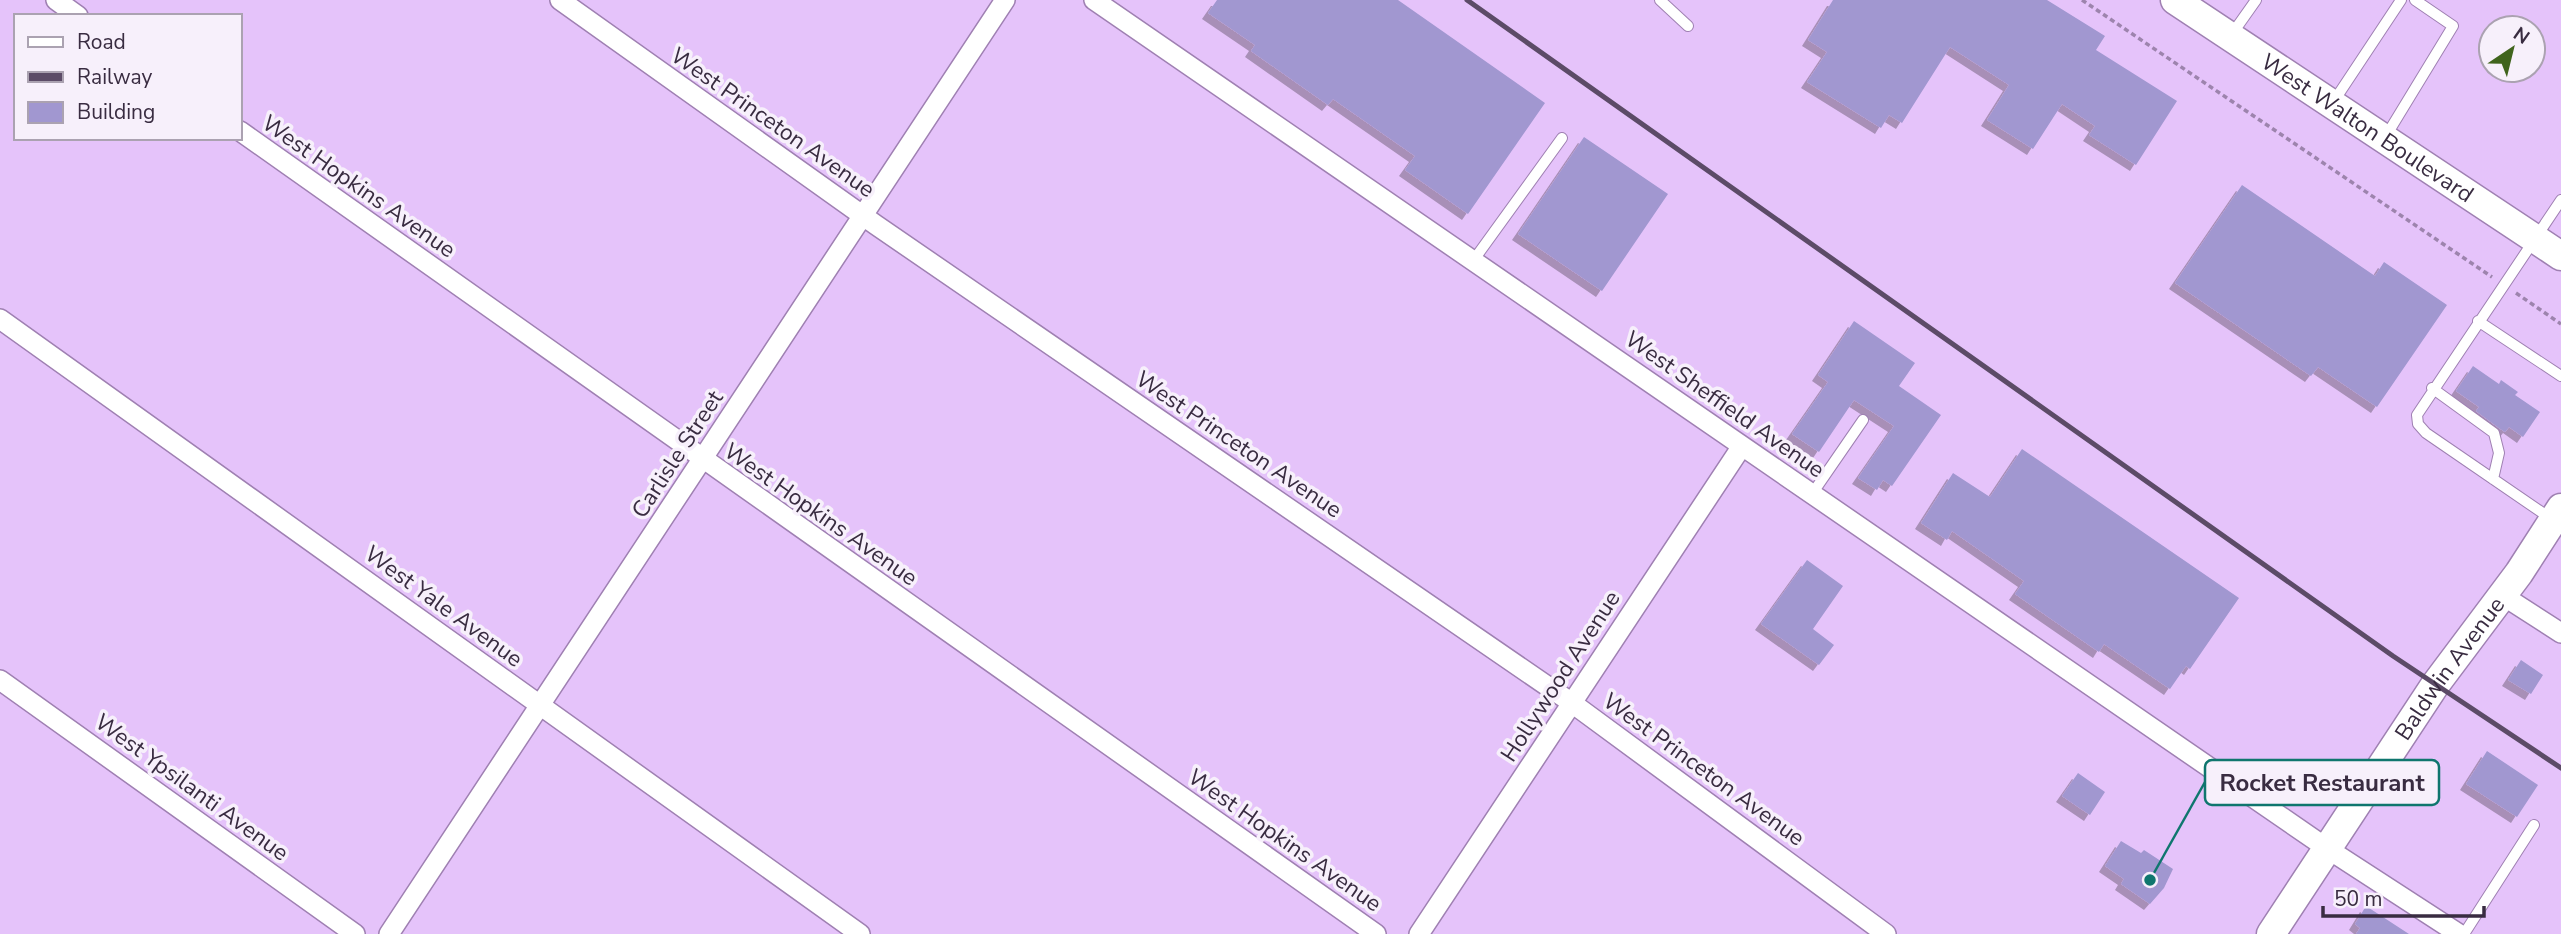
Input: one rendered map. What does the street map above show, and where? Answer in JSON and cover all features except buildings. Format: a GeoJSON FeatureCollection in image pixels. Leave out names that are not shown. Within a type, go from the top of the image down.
{"type":"FeatureCollection","features":[{"type":"Feature","properties":{"kind":"main road","name":"West Walton Boulevard"},"geometry":{"type":"LineString","coordinates":[[2175,0],[2561,256]]}},
{"type":"Feature","properties":{"kind":"main road","name":"Baldwin Avenue"},"geometry":{"type":"LineString","coordinates":[[2271,934],[2435,685],[2502,595],[2557,514]]}},
{"type":"Feature","properties":{"kind":"street"},"geometry":{"type":"LineString","coordinates":[[56,0],[75,14]]}},
{"type":"Feature","properties":{"kind":"street","name":"West Princeton Avenue"},"geometry":{"type":"LineString","coordinates":[[560,0],[863,216],[1572,702],[1886,934]]}},
{"type":"Feature","properties":{"kind":"street","name":"Carlisle Street"},"geometry":{"type":"LineString","coordinates":[[389,934],[1005,0]]}},
{"type":"Feature","properties":{"kind":"street","name":"West Sheffield Avenue"},"geometry":{"type":"LineString","coordinates":[[1106,3],[1473,261],[2328,849],[2461,934]]}},
{"type":"Feature","properties":{"kind":"street","name":"West Hopkins Avenue"},"geometry":{"type":"LineString","coordinates":[[242,132],[1376,934]]}},
{"type":"Feature","properties":{"kind":"street","name":"West Yale Avenue"},"geometry":{"type":"LineString","coordinates":[[0,319],[860,934]]}},
{"type":"Feature","properties":{"kind":"street","name":"Hollywood Avenue"},"geometry":{"type":"LineString","coordinates":[[1419,934],[1742,446]]}},
{"type":"Feature","properties":{"kind":"street"},"geometry":{"type":"LineString","coordinates":[[2502,595],[2561,633]]}},
{"type":"Feature","properties":{"kind":"street","name":"West Ypsilanti Avenue"},"geometry":{"type":"LineString","coordinates":[[0,680],[355,934]]}},
{"type":"Feature","properties":{"kind":"lane"},"geometry":{"type":"LineString","coordinates":[[1660,0],[1688,26]]}},
{"type":"Feature","properties":{"kind":"lane"},"geometry":{"type":"LineString","coordinates":[[2230,37],[2256,0]]}},
{"type":"Feature","properties":{"kind":"lane"},"geometry":{"type":"LineString","coordinates":[[2332,104],[2401,0]]}},
{"type":"Feature","properties":{"kind":"lane"},"geometry":{"type":"LineString","coordinates":[[2384,139],[2453,26],[2415,0]]}},
{"type":"Feature","properties":{"kind":"lane"},"geometry":{"type":"LineString","coordinates":[[1473,261],[1563,138]]}},
{"type":"Feature","properties":{"kind":"lane"},"geometry":{"type":"LineString","coordinates":[[2557,514],[2493,479],[2426,433],[2418,424],[2417,415],[2432,388],[2561,200]]}},
{"type":"Feature","properties":{"kind":"lane"},"geometry":{"type":"LineString","coordinates":[[2478,321],[2561,376]]}},
{"type":"Feature","properties":{"kind":"lane"},"geometry":{"type":"LineString","coordinates":[[2432,388],[2494,433],[2499,453],[2493,479]]}},
{"type":"Feature","properties":{"kind":"lane"},"geometry":{"type":"LineString","coordinates":[[1812,494],[1863,420]]}},
{"type":"Feature","properties":{"kind":"lane"},"geometry":{"type":"LineString","coordinates":[[2461,934],[2534,825]]}},
{"type":"Feature","properties":{"kind":"path"},"geometry":{"type":"LineString","coordinates":[[2082,0],[2561,324]]}},
{"type":"Feature","properties":{"kind":"railway"},"geometry":{"type":"LineString","coordinates":[[1467,0],[2393,656],[2561,768]]}},
{"type":"Feature","properties":{"kind":"place","name":"Rocket Restaurant"},"geometry":{"type":"Point","coordinates":[2150,880]}}]}
